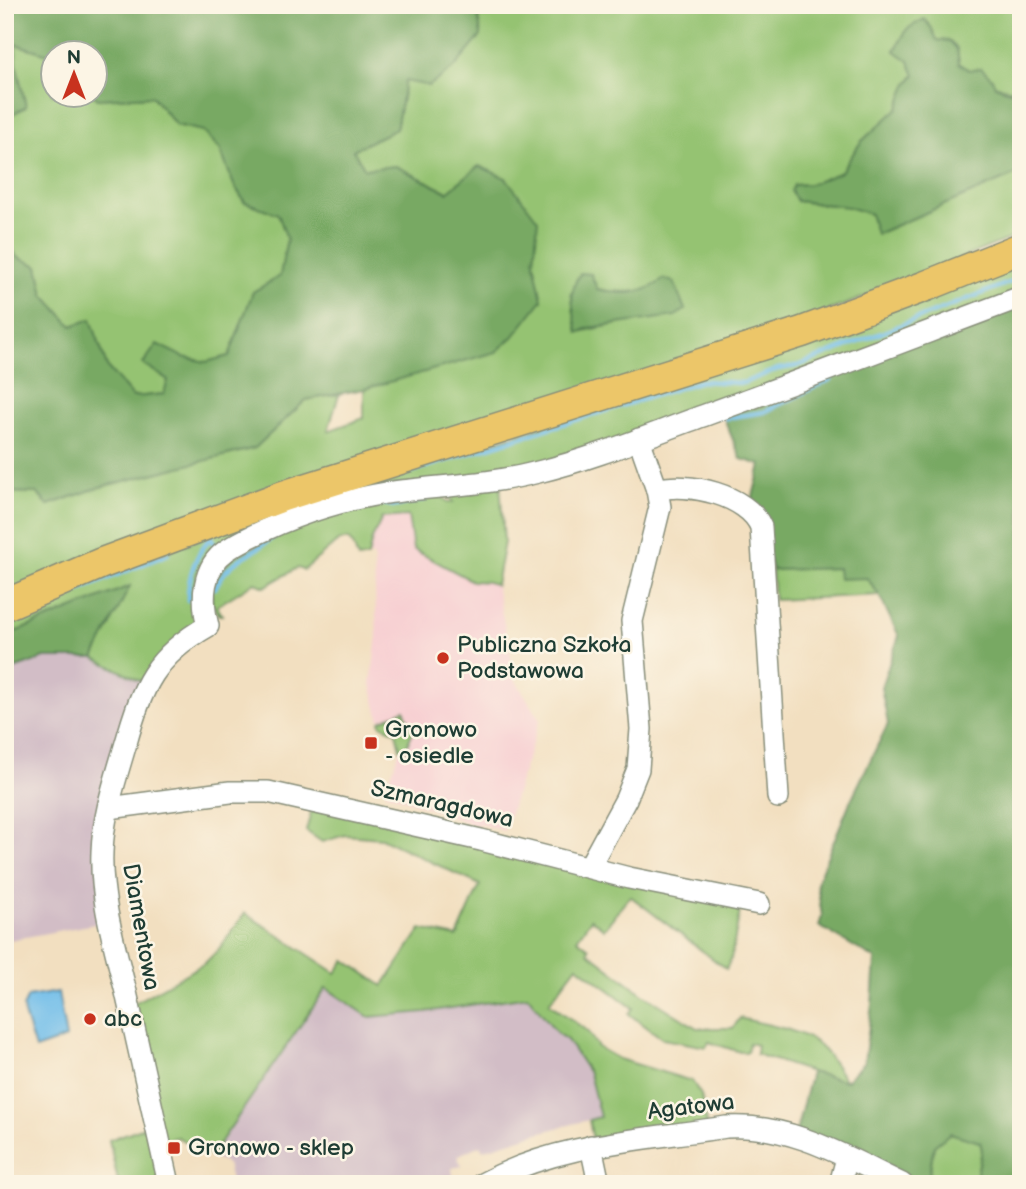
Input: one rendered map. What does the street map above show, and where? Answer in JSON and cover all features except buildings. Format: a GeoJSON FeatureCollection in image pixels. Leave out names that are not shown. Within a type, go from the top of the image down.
{"type":"FeatureCollection","features":[{"type":"Feature","properties":{"kind":"highway"},"geometry":{"type":"LineString","coordinates":[[5,605],[102,563],[283,496],[802,332],[1021,248]]}},
{"type":"Feature","properties":{"kind":"street"},"geometry":{"type":"LineString","coordinates":[[589,867],[632,789],[639,763],[641,729],[632,621],[660,508],[657,490],[639,439],[1021,296]]}},
{"type":"Feature","properties":{"kind":"street","name":"Diamentowa"},"geometry":{"type":"LineString","coordinates":[[169,1184],[107,907],[102,855],[109,808],[130,728],[147,684],[168,654],[208,626],[204,596],[214,562],[226,550],[294,516],[355,499],[488,482],[538,472],[639,439]]}},
{"type":"Feature","properties":{"kind":"street"},"geometry":{"type":"LineString","coordinates":[[657,490],[685,486],[736,502],[751,511],[761,527],[778,797]]}},
{"type":"Feature","properties":{"kind":"street","name":"Szmaragdowa"},"geometry":{"type":"LineString","coordinates":[[109,808],[218,794],[268,792],[759,904]]}},
{"type":"Feature","properties":{"kind":"street","name":"Agatowa"},"geometry":{"type":"LineString","coordinates":[[482,1184],[531,1161],[591,1146],[748,1126],[795,1136],[902,1184]]}},
{"type":"Feature","properties":{"kind":"street"},"geometry":{"type":"LineString","coordinates":[[591,1146],[599,1184]]}},
{"type":"Feature","properties":{"kind":"street"},"geometry":{"type":"LineString","coordinates":[[840,1184],[847,1158]]}},
{"type":"Feature","properties":{"kind":"shaded area","name":"Publiczna Szkoła Podstawowa"},"geometry":{"type":"Polygon","coordinates":[[[408,516],[472,581],[496,585],[516,681],[540,719],[504,831],[479,823],[477,826],[385,792],[400,749],[396,732],[381,725],[371,684],[377,636],[374,564],[373,556],[368,557],[372,539],[382,518],[408,516]]]}},
{"type":"Feature","properties":{"kind":"shaded area"},"geometry":{"type":"Polygon","coordinates":[[[45,658],[94,658],[147,684],[105,824],[110,921],[5,941],[5,672],[45,658]]]}},
{"type":"Feature","properties":{"kind":"shaded area"},"geometry":{"type":"Polygon","coordinates":[[[326,988],[369,1017],[425,1012],[528,996],[558,1034],[567,1040],[589,1073],[600,1117],[483,1150],[480,1145],[457,1156],[462,1166],[452,1168],[454,1184],[232,1184],[227,1164],[211,1156],[326,988]]]}},
{"type":"Feature","properties":{"kind":"green space"},"geometry":{"type":"Polygon","coordinates":[[[5,5],[477,5],[481,36],[455,67],[429,86],[405,81],[396,129],[353,150],[365,169],[396,166],[447,192],[479,166],[506,178],[538,220],[534,262],[542,300],[513,337],[496,352],[364,389],[306,400],[255,448],[100,487],[48,505],[37,493],[5,492],[5,237],[17,257],[38,266],[44,295],[72,326],[91,319],[107,367],[133,397],[164,394],[168,380],[143,364],[157,344],[183,357],[206,362],[229,356],[253,292],[280,276],[287,239],[278,214],[245,202],[234,185],[220,149],[203,131],[176,125],[152,96],[108,98],[108,38],[38,38],[38,51],[15,44],[26,107],[5,118],[5,5]]]}},
{"type":"Feature","properties":{"kind":"green space"},"geometry":{"type":"Polygon","coordinates":[[[477,5],[1021,5],[1021,90],[996,85],[959,63],[957,48],[950,41],[937,40],[931,27],[907,29],[895,50],[909,61],[915,75],[908,83],[898,108],[861,142],[841,172],[811,184],[794,185],[797,201],[848,207],[871,214],[877,234],[1021,172],[1021,234],[847,304],[5,595],[5,492],[37,493],[48,505],[100,487],[255,448],[306,400],[339,394],[328,431],[364,418],[364,389],[443,366],[542,300],[534,262],[537,220],[479,166],[448,192],[396,166],[365,169],[353,150],[396,129],[405,81],[477,5]],[[594,281],[571,293],[579,332],[685,310],[674,282],[636,291],[597,289],[594,281]]]}},
{"type":"Feature","properties":{"kind":"green space"},"geometry":{"type":"Polygon","coordinates":[[[924,19],[937,40],[950,41],[957,49],[959,63],[969,70],[981,68],[992,78],[995,86],[1009,91],[1021,90],[1021,172],[876,234],[870,214],[848,207],[797,201],[791,191],[794,185],[811,184],[841,172],[861,142],[898,108],[908,83],[915,75],[909,61],[895,51],[907,29],[924,19]]]}},
{"type":"Feature","properties":{"kind":"green space"},"geometry":{"type":"Polygon","coordinates":[[[14,44],[38,51],[38,108],[108,108],[108,98],[152,96],[176,125],[203,131],[220,149],[244,202],[279,214],[287,238],[280,276],[253,292],[229,356],[206,362],[183,357],[168,380],[164,394],[133,397],[107,367],[91,319],[72,326],[44,295],[38,266],[17,257],[5,237],[5,118],[26,106],[14,44]]]}},
{"type":"Feature","properties":{"kind":"green space"},"geometry":{"type":"Polygon","coordinates":[[[1021,259],[1021,297],[639,439],[562,465],[500,481],[504,542],[496,585],[472,581],[413,549],[408,516],[382,518],[372,539],[368,557],[358,559],[348,539],[338,541],[304,570],[297,568],[264,587],[255,582],[217,606],[222,615],[219,615],[212,605],[211,591],[216,576],[233,557],[279,534],[286,526],[322,511],[371,501],[439,493],[448,503],[453,502],[447,487],[439,488],[440,484],[393,485],[291,511],[242,531],[215,547],[200,567],[194,593],[194,607],[204,607],[208,626],[174,651],[147,684],[94,658],[129,587],[5,636],[5,619],[124,568],[235,525],[776,351],[1021,259]]]}},
{"type":"Feature","properties":{"kind":"green space"},"geometry":{"type":"Polygon","coordinates":[[[581,273],[591,274],[597,289],[616,292],[632,293],[648,289],[664,279],[674,282],[685,310],[675,316],[589,328],[578,333],[572,294],[581,273]]]}},
{"type":"Feature","properties":{"kind":"green space"},"geometry":{"type":"Polygon","coordinates":[[[1021,297],[1021,1184],[975,1184],[982,1150],[980,1142],[950,1133],[934,1146],[929,1174],[939,1180],[956,1184],[902,1184],[795,1136],[811,1072],[846,1081],[864,1062],[875,959],[819,926],[822,916],[817,884],[850,802],[888,724],[881,687],[899,636],[879,595],[867,578],[839,579],[838,568],[772,570],[751,504],[761,465],[741,459],[720,409],[1021,297]]]}},
{"type":"Feature","properties":{"kind":"green space"},"geometry":{"type":"Polygon","coordinates":[[[838,568],[867,578],[879,595],[774,600],[772,570],[838,568]]]}},
{"type":"Feature","properties":{"kind":"green space"},"geometry":{"type":"Polygon","coordinates":[[[130,586],[94,658],[45,658],[5,672],[5,636],[130,586]]]}},
{"type":"Feature","properties":{"kind":"green space"},"geometry":{"type":"Polygon","coordinates":[[[404,710],[413,731],[405,751],[400,749],[396,732],[381,725],[380,721],[404,710]]]}},
{"type":"Feature","properties":{"kind":"green space"},"geometry":{"type":"Polygon","coordinates":[[[314,801],[742,900],[731,959],[726,969],[630,896],[604,929],[591,919],[577,939],[589,948],[588,952],[643,994],[697,1028],[733,1028],[740,1018],[793,1032],[821,1047],[846,1081],[756,1054],[757,1045],[749,1043],[747,1052],[740,1052],[709,1042],[706,1047],[663,1039],[629,1014],[633,1008],[577,966],[549,1003],[587,1031],[598,1047],[619,1059],[692,1081],[701,1095],[708,1130],[594,1146],[589,1120],[600,1117],[589,1073],[567,1040],[558,1034],[528,996],[425,1012],[369,1017],[326,988],[211,1156],[177,1137],[160,1141],[169,1184],[111,1184],[118,1181],[109,1140],[155,1123],[129,1006],[205,963],[219,949],[245,913],[336,973],[345,960],[383,986],[421,929],[457,937],[480,885],[381,838],[345,835],[322,842],[306,831],[314,801]]]}},
{"type":"Feature","properties":{"kind":"green space"},"geometry":{"type":"Polygon","coordinates":[[[950,1133],[980,1142],[982,1150],[975,1184],[951,1182],[929,1174],[934,1146],[950,1133]]]}},
{"type":"Feature","properties":{"kind":"water"},"geometry":{"type":"Polygon","coordinates":[[[58,992],[66,1038],[35,1049],[23,1007],[28,997],[58,992]]]}},
{"type":"Feature","properties":{"kind":"waterway"},"geometry":{"type":"LineString","coordinates":[[367,485],[701,381],[743,383],[778,369],[797,366],[1021,278]]}},
{"type":"Feature","properties":{"kind":"waterway"},"geometry":{"type":"LineString","coordinates":[[725,418],[764,412],[831,379]]}},
{"type":"Feature","properties":{"kind":"waterway"},"geometry":{"type":"LineString","coordinates":[[382,503],[395,506],[425,499]]}},
{"type":"Feature","properties":{"kind":"waterway"},"geometry":{"type":"LineString","coordinates":[[215,588],[228,569],[275,535]]}},
{"type":"Feature","properties":{"kind":"waterway"},"geometry":{"type":"LineString","coordinates":[[188,600],[189,583],[197,559],[211,537],[214,544]]}},
{"type":"Feature","properties":{"kind":"waterway"},"geometry":{"type":"LineString","coordinates":[[43,605],[168,554]]}},
{"type":"Feature","properties":{"kind":"place","name":"Publiczna Szkoła Podstawowa"},"geometry":{"type":"Point","coordinates":[443,658]}},
{"type":"Feature","properties":{"kind":"place","name":"Gronowo - osiedle"},"geometry":{"type":"Point","coordinates":[371,743]}},
{"type":"Feature","properties":{"kind":"place","name":"abc"},"geometry":{"type":"Point","coordinates":[90,1019]}},
{"type":"Feature","properties":{"kind":"place","name":"Gronowo - sklep"},"geometry":{"type":"Point","coordinates":[174,1148]}}]}
